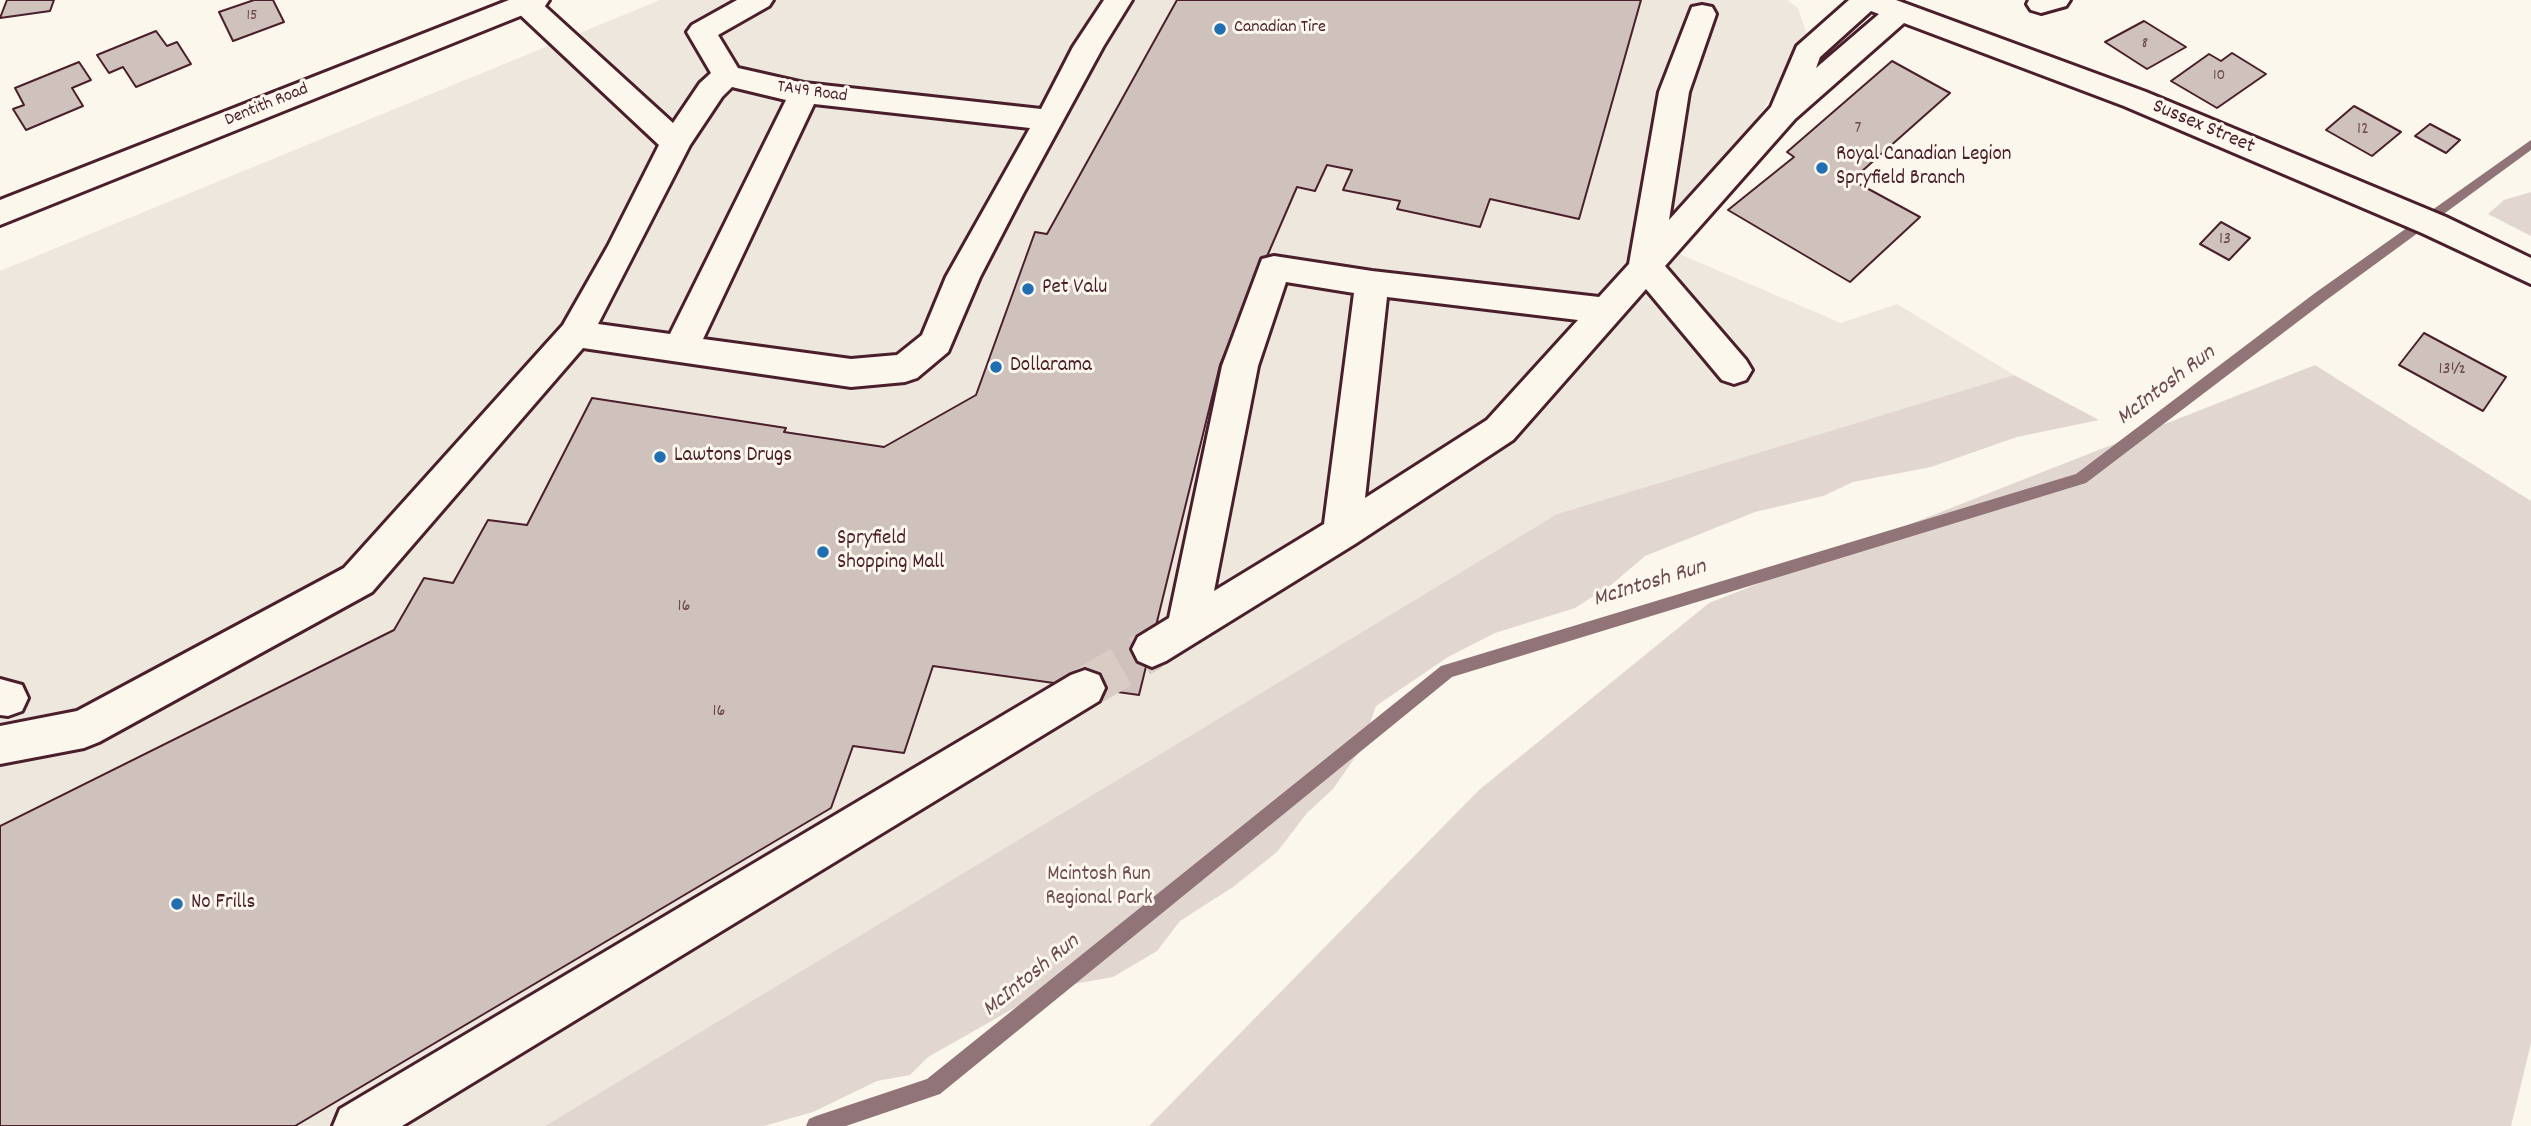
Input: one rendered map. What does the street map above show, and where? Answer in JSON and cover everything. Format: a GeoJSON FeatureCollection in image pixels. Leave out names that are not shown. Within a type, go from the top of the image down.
{"type":"FeatureCollection","features":[{"type":"Feature","properties":{"kind":"street"},"geometry":{"type":"LineString","coordinates":[[8,720],[84,729],[358,580],[575,334],[624,246],[676,143],[711,90],[727,75],[702,32],[759,0]]}},
{"type":"Feature","properties":{"kind":"street"},"geometry":{"type":"LineString","coordinates":[[575,334],[851,373],[905,368],[936,343],[963,277],[1088,47],[1118,0]]}},
{"type":"Feature","properties":{"kind":"street"},"geometry":{"type":"LineString","coordinates":[[1784,112],[1807,53],[1867,0]]}},
{"type":"Feature","properties":{"kind":"street","name":"Sussex Street"},"geometry":{"type":"LineString","coordinates":[[1867,0],[2135,99],[2526,265]]}},
{"type":"Feature","properties":{"kind":"street"},"geometry":{"type":"LineString","coordinates":[[530,2],[676,143]]}},
{"type":"Feature","properties":{"kind":"street","name":"Dentith Road"},"geometry":{"type":"LineString","coordinates":[[0,213],[530,2]]}},
{"type":"Feature","properties":{"kind":"street"},"geometry":{"type":"LineString","coordinates":[[1152,649],[1342,533],[1500,430],[1644,265],[1708,199],[1784,112],[1899,12]]}},
{"type":"Feature","properties":{"kind":"street"},"geometry":{"type":"LineString","coordinates":[[1644,265],[1674,92],[1702,14]]}},
{"type":"Feature","properties":{"kind":"street","name":"TA49 Road"},"geometry":{"type":"LineString","coordinates":[[727,75],[754,84],[804,93],[1050,120]]}},
{"type":"Feature","properties":{"kind":"street"},"geometry":{"type":"LineString","coordinates":[[680,350],[804,93]]}},
{"type":"Feature","properties":{"kind":"street"},"geometry":{"type":"LineString","coordinates":[[1644,265],[1734,370]]}},
{"type":"Feature","properties":{"kind":"street"},"geometry":{"type":"LineString","coordinates":[[1187,627],[1240,366],[1274,268],[1372,283],[1605,310]]}},
{"type":"Feature","properties":{"kind":"street"},"geometry":{"type":"LineString","coordinates":[[1342,533],[1372,283]]}},
{"type":"Feature","properties":{"kind":"street"},"geometry":{"type":"LineString","coordinates":[[356,1126],[1085,688]]}},
{"type":"Feature","properties":{"kind":"shaded area","name":"Spryfield Shopping Mall"},"geometry":{"type":"Polygon","coordinates":[[[660,0],[1787,0],[1798,8],[1809,40],[1670,250],[1841,323],[1897,304],[2014,375],[1557,514],[545,1126],[0,1126],[0,271],[660,0]]]}},
{"type":"Feature","properties":{"kind":"green space"},"geometry":{"type":"Polygon","coordinates":[[[2531,192],[2531,236],[2488,214],[2504,200],[2531,192]]]}},
{"type":"Feature","properties":{"kind":"green space"},"geometry":{"type":"Polygon","coordinates":[[[2315,365],[2531,501],[2531,1043],[2511,1126],[1149,1126],[1479,790],[1709,603],[2315,365]]]}},
{"type":"Feature","properties":{"kind":"green space","name":"Mcintosh Run Regional Park"},"geometry":{"type":"Polygon","coordinates":[[[2014,375],[2099,420],[2017,437],[1931,467],[1853,482],[1823,496],[1755,512],[1645,556],[1611,585],[1575,608],[1495,633],[1448,657],[1376,706],[1361,749],[1333,789],[1307,813],[1277,852],[1233,887],[1180,921],[1157,951],[1113,977],[1057,987],[1032,998],[928,1057],[910,1075],[877,1081],[813,1112],[764,1126],[545,1126],[1557,514],[2014,375]]]}},
{"type":"Feature","properties":{"kind":"building"},"geometry":{"type":"Polygon","coordinates":[[[7,0],[54,0],[50,11],[0,18],[7,0]]]}},
{"type":"Feature","properties":{"kind":"building"},"geometry":{"type":"Polygon","coordinates":[[[254,0],[273,0],[284,22],[233,41],[219,12],[254,0]]]}},
{"type":"Feature","properties":{"kind":"building","name":"Spryfield Shopping Mall"},"geometry":{"type":"Polygon","coordinates":[[[1177,0],[1641,0],[1579,219],[1490,199],[1480,227],[1397,209],[1400,201],[1343,190],[1352,170],[1327,165],[1315,191],[1297,187],[1220,365],[1139,695],[933,666],[904,753],[853,746],[831,808],[295,1126],[0,1126],[0,826],[394,630],[424,578],[453,583],[488,520],[527,525],[592,398],[786,428],[784,432],[884,447],[976,395],[1035,232],[1047,234],[1177,0]]]}},
{"type":"Feature","properties":{"kind":"building"},"geometry":{"type":"Polygon","coordinates":[[[2144,21],[2186,47],[2147,69],[2105,42],[2144,21]]]}},
{"type":"Feature","properties":{"kind":"building"},"geometry":{"type":"Polygon","coordinates":[[[156,31],[167,46],[177,42],[191,64],[136,87],[123,67],[109,73],[97,55],[156,31]]]}},
{"type":"Feature","properties":{"kind":"building"},"geometry":{"type":"Polygon","coordinates":[[[2232,53],[2266,74],[2217,108],[2171,81],[2209,54],[2221,61],[2232,53]]]}},
{"type":"Feature","properties":{"kind":"building","name":"Royal Canadian Legion Spryfield Branch"},"geometry":{"type":"Polygon","coordinates":[[[1892,61],[1950,93],[1852,180],[1920,217],[1850,282],[1728,210],[1794,157],[1787,152],[1892,61]]]}},
{"type":"Feature","properties":{"kind":"building"},"geometry":{"type":"Polygon","coordinates":[[[79,62],[91,80],[72,88],[83,106],[26,130],[13,109],[24,105],[15,88],[79,62]]]}},
{"type":"Feature","properties":{"kind":"building"},"geometry":{"type":"Polygon","coordinates":[[[2354,106],[2401,132],[2372,156],[2326,130],[2354,106]]]}},
{"type":"Feature","properties":{"kind":"building"},"geometry":{"type":"Polygon","coordinates":[[[2430,124],[2460,140],[2446,153],[2415,136],[2430,124]]]}},
{"type":"Feature","properties":{"kind":"building"},"geometry":{"type":"Polygon","coordinates":[[[2221,222],[2250,238],[2229,260],[2200,244],[2221,222]]]}},
{"type":"Feature","properties":{"kind":"building"},"geometry":{"type":"Polygon","coordinates":[[[2424,333],[2506,377],[2483,411],[2399,365],[2424,333]]]}},
{"type":"Feature","properties":{"kind":"waterway","name":"McIntosh Run"},"geometry":{"type":"LineString","coordinates":[[816,1126],[933,1087],[1447,671],[2081,479],[2320,297],[2531,144]]}},
{"type":"Feature","properties":{"kind":"tunnel"},"geometry":{"type":"LineString","coordinates":[[1085,688],[1152,649]]}},
{"type":"Feature","properties":{"kind":"place","name":"Canadian Tire"},"geometry":{"type":"Point","coordinates":[1220,29]}},
{"type":"Feature","properties":{"kind":"place","name":"Royal Canadian Legion Spryfield Branch"},"geometry":{"type":"Point","coordinates":[1822,168]}},
{"type":"Feature","properties":{"kind":"place","name":"Pet Valu"},"geometry":{"type":"Point","coordinates":[1028,289]}},
{"type":"Feature","properties":{"kind":"place","name":"Dollarama"},"geometry":{"type":"Point","coordinates":[996,367]}},
{"type":"Feature","properties":{"kind":"place","name":"Lawtons Drugs"},"geometry":{"type":"Point","coordinates":[660,457]}},
{"type":"Feature","properties":{"kind":"place","name":"Spryfield Shopping Mall"},"geometry":{"type":"Point","coordinates":[823,552]}},
{"type":"Feature","properties":{"kind":"place","name":"No Frills"},"geometry":{"type":"Point","coordinates":[177,904]}}]}
